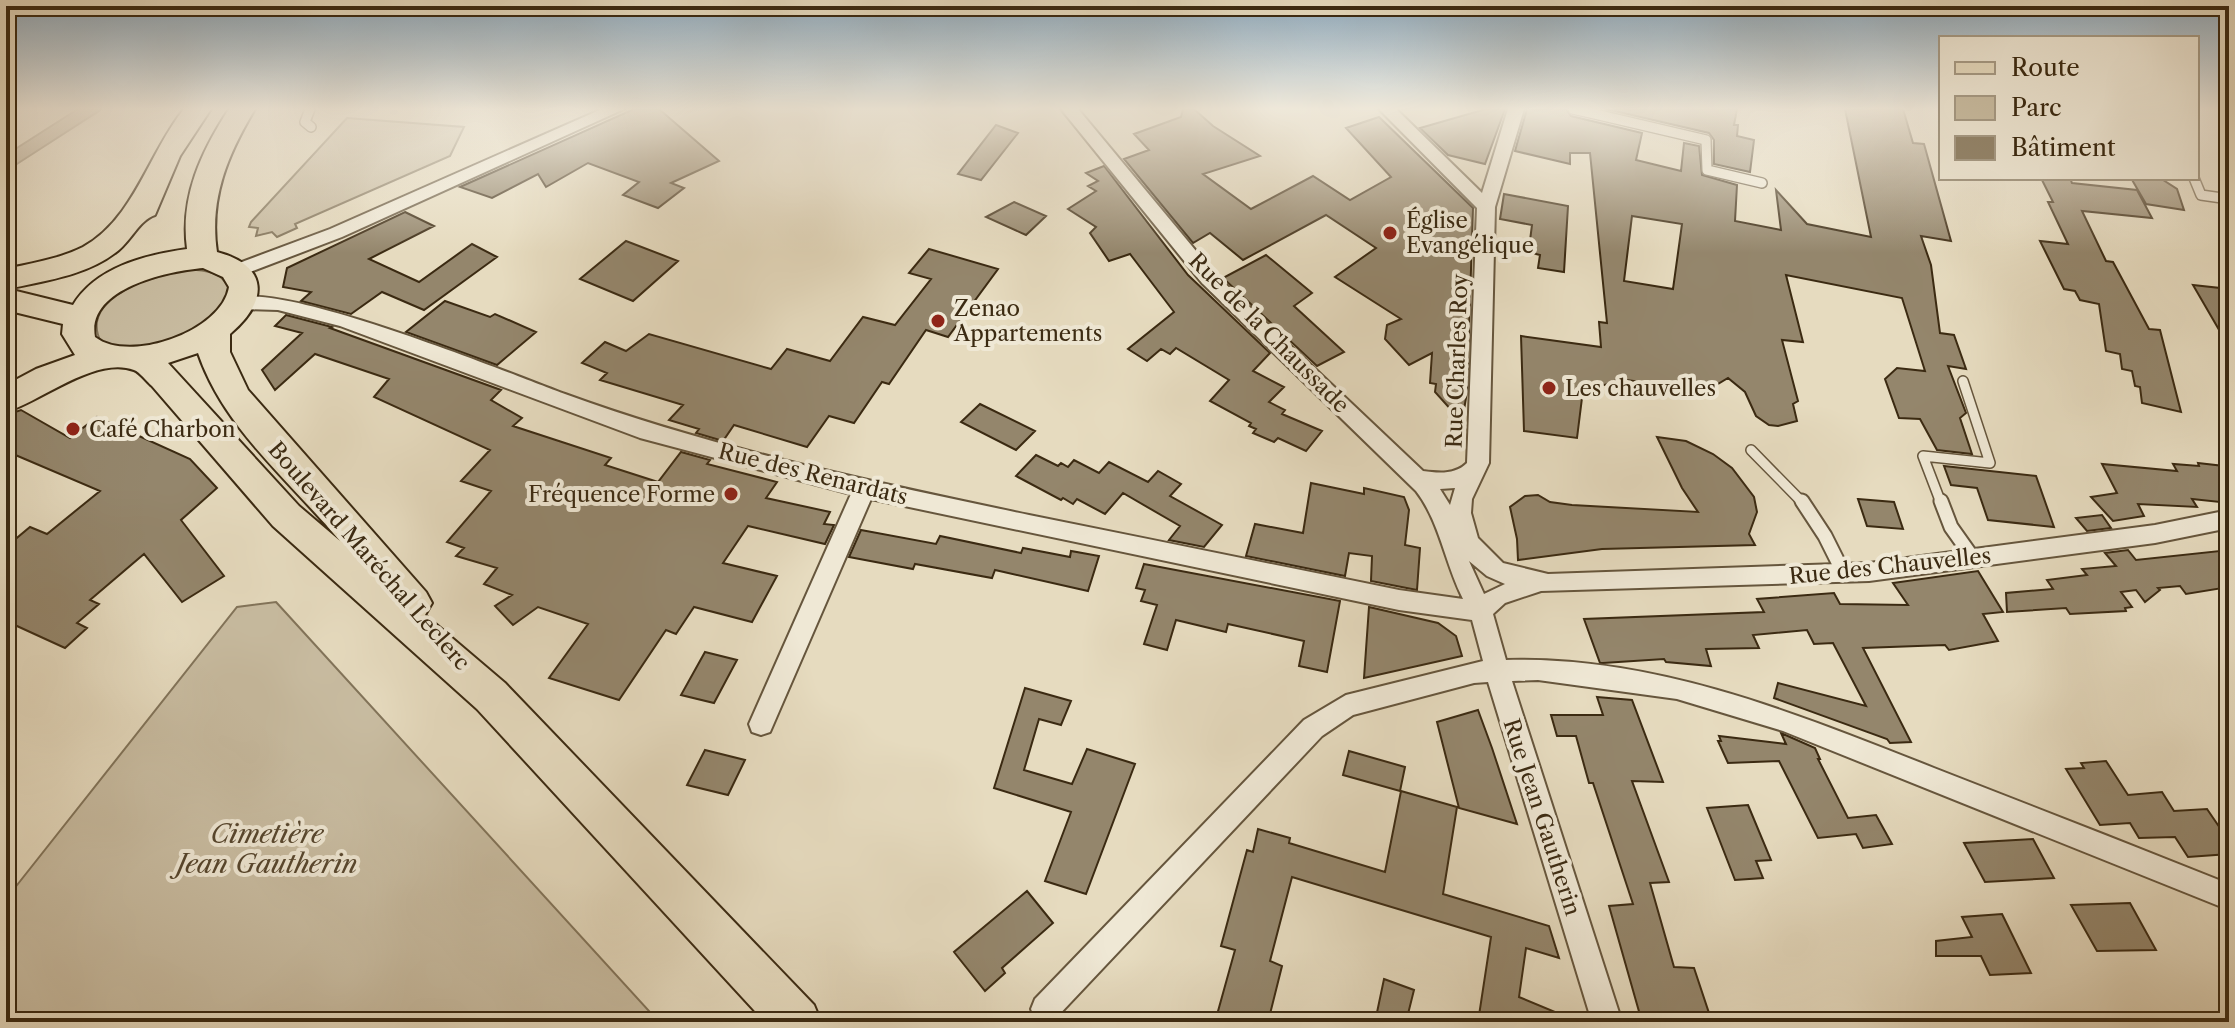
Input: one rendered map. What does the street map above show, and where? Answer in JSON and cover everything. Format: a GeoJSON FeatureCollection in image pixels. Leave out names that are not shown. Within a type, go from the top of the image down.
{"type":"FeatureCollection","features":[{"type":"Feature","properties":{"kind":"main road"},"geometry":{"type":"LineString","coordinates":[[6,390],[50,358],[79,325],[94,300],[123,278],[152,185],[165,157]]}},
{"type":"Feature","properties":{"kind":"main road"},"geometry":{"type":"LineString","coordinates":[[203,258],[198,219],[203,185],[215,157]]}},
{"type":"Feature","properties":{"kind":"main road"},"geometry":{"type":"LineString","coordinates":[[6,281],[54,269],[97,250],[116,237],[152,185]]}},
{"type":"Feature","properties":{"kind":"main road"},"geometry":{"type":"LineString","coordinates":[[6,281],[83,287],[123,278],[155,264],[203,258],[224,261],[238,270],[243,279],[240,303],[214,330],[167,353],[141,358],[103,357],[48,377],[6,400]]}},
{"type":"Feature","properties":{"kind":"main road"},"geometry":{"type":"LineString","coordinates":[[6,299],[79,325]]}},
{"type":"Feature","properties":{"kind":"main road"},"geometry":{"type":"LineString","coordinates":[[79,325],[81,342],[89,351],[103,357]]}},
{"type":"Feature","properties":{"kind":"main road","name":"Boulevard Maréchal Leclerc"},"geometry":{"type":"LineString","coordinates":[[214,330],[213,356],[246,416],[329,504],[491,696],[797,1022]]}},
{"type":"Feature","properties":{"kind":"main road","name":"Boulevard Maréchal Leclerc"},"geometry":{"type":"LineString","coordinates":[[141,358],[164,378],[286,516],[491,696]]}},
{"type":"Feature","properties":{"kind":"street"},"geometry":{"type":"LineString","coordinates":[[238,270],[303,247],[507,157]]}},
{"type":"Feature","properties":{"kind":"street","name":"Rue de la Chaussade"},"geometry":{"type":"LineString","coordinates":[[1109,157],[1209,279],[1415,477],[1438,503],[1464,578],[1481,611]]}},
{"type":"Feature","properties":{"kind":"street"},"geometry":{"type":"LineString","coordinates":[[1435,157],[1486,207]]}},
{"type":"Feature","properties":{"kind":"street","name":"Rue Charles Roy"},"geometry":{"type":"LineString","coordinates":[[1481,611],[1481,575],[1462,527],[1461,499],[1477,469],[1486,207],[1501,157]]}},
{"type":"Feature","properties":{"kind":"street","name":"Rue des Renardats"},"geometry":{"type":"LineString","coordinates":[[240,303],[278,304],[345,321],[647,432],[864,489],[1399,600],[1481,611]]}},
{"type":"Feature","properties":{"kind":"street"},"geometry":{"type":"LineString","coordinates":[[1415,477],[1441,481],[1464,477],[1477,469]]}},
{"type":"Feature","properties":{"kind":"street"},"geometry":{"type":"LineString","coordinates":[[761,724],[864,489]]}},
{"type":"Feature","properties":{"kind":"street","name":"Rue des Chauvelles"},"geometry":{"type":"LineString","coordinates":[[1462,527],[1478,557],[1495,571],[1509,578],[1548,583],[1844,574],[2155,534],[2229,519]]}},
{"type":"Feature","properties":{"kind":"street","name":"Rue des Chauvelles"},"geometry":{"type":"LineString","coordinates":[[1481,611],[1498,595],[1548,583]]}},
{"type":"Feature","properties":{"kind":"street","name":"Rue des Renardats"},"geometry":{"type":"LineString","coordinates":[[1399,600],[1458,621],[1488,638]]}},
{"type":"Feature","properties":{"kind":"street","name":"Rue Jean Gautherin"},"geometry":{"type":"LineString","coordinates":[[1481,611],[1607,1022]]}},
{"type":"Feature","properties":{"kind":"street"},"geometry":{"type":"LineString","coordinates":[[1045,1009],[1313,728],[1346,706],[1474,672],[1538,670],[1677,688],[1786,721],[2229,897]]}},
{"type":"Feature","properties":{"kind":"lane"},"geometry":{"type":"LineString","coordinates":[[1707,157],[1707,170],[1762,183]]}},
{"type":"Feature","properties":{"kind":"lane"},"geometry":{"type":"LineString","coordinates":[[2195,180],[2201,195],[2229,199]]}},
{"type":"Feature","properties":{"kind":"lane"},"geometry":{"type":"LineString","coordinates":[[1963,381],[1990,463],[1923,456],[1951,527],[1973,558]]}},
{"type":"Feature","properties":{"kind":"lane"},"geometry":{"type":"LineString","coordinates":[[1751,450],[1801,497],[1822,527],[1844,574]]}},
{"type":"Feature","properties":{"kind":"green space"},"geometry":{"type":"Polygon","coordinates":[[[311,157],[448,157],[295,224],[297,228],[277,237],[272,232],[256,236],[258,228],[249,227],[311,157]]]}},
{"type":"Feature","properties":{"kind":"green space"},"geometry":{"type":"Polygon","coordinates":[[[184,269],[214,273],[224,281],[231,295],[196,335],[131,352],[101,342],[97,327],[100,313],[109,302],[138,283],[184,269]]]}},
{"type":"Feature","properties":{"kind":"green space","name":"Cimetière Jean Gautherin"},"geometry":{"type":"Polygon","coordinates":[[[276,602],[659,1022],[6,1022],[6,899],[237,607],[276,602]]]}},
{"type":"Feature","properties":{"kind":"shaded area"},"geometry":{"type":"Polygon","coordinates":[[[6,157],[28,157],[6,171],[6,157]]]}},
{"type":"Feature","properties":{"kind":"building"},"geometry":{"type":"Polygon","coordinates":[[[527,157],[714,157],[719,161],[671,183],[684,188],[658,208],[623,195],[639,182],[588,163],[546,187],[538,174],[492,198],[460,187],[527,157]]]}},
{"type":"Feature","properties":{"kind":"building"},"geometry":{"type":"Polygon","coordinates":[[[971,157],[999,157],[981,180],[958,174],[971,157]]]}},
{"type":"Feature","properties":{"kind":"building"},"geometry":{"type":"Polygon","coordinates":[[[1257,157],[1203,174],[1251,209],[1313,176],[1350,200],[1391,177],[1373,157],[1420,157],[1473,208],[1467,392],[1462,422],[1435,392],[1436,384],[1430,383],[1432,353],[1409,365],[1385,339],[1387,325],[1401,319],[1335,277],[1376,248],[1326,215],[1243,260],[1210,233],[1193,243],[1124,159],[1257,157]]]}},
{"type":"Feature","properties":{"kind":"building"},"geometry":{"type":"Polygon","coordinates":[[[1456,157],[1488,157],[1485,164],[1456,157]]]}},
{"type":"Feature","properties":{"kind":"building"},"geometry":{"type":"Polygon","coordinates":[[[1540,157],[1570,157],[1570,164],[1540,157]]]}},
{"type":"Feature","properties":{"kind":"building"},"geometry":{"type":"Polygon","coordinates":[[[1590,157],[1637,157],[1636,160],[1681,171],[1683,157],[1700,157],[1702,175],[1737,185],[1735,221],[1781,230],[1776,190],[1807,224],[1871,237],[1855,157],[1928,157],[1951,241],[1921,236],[1931,265],[1940,333],[1954,335],[1966,369],[1948,366],[1966,413],[1960,418],[1972,454],[1937,450],[1920,419],[1899,418],[1885,379],[1897,368],[1925,371],[1902,298],[1786,275],[1803,342],[1782,340],[1798,401],[1793,404],[1797,421],[1769,425],[1756,416],[1745,392],[1728,378],[1708,390],[1658,381],[1656,384],[1619,379],[1605,385],[1584,382],[1577,438],[1524,431],[1521,336],[1601,347],[1599,322],[1607,323],[1590,157]],[[1632,216],[1624,281],[1673,289],[1682,224],[1632,216]]]}},
{"type":"Feature","properties":{"kind":"building"},"geometry":{"type":"Polygon","coordinates":[[[1714,157],[1752,157],[1750,172],[1714,164],[1714,157]]]}},
{"type":"Feature","properties":{"kind":"building"},"geometry":{"type":"Polygon","coordinates":[[[1104,166],[1188,275],[1270,353],[1253,371],[1284,387],[1269,402],[1285,410],[1282,414],[1322,431],[1306,451],[1278,438],[1274,442],[1253,433],[1256,429],[1249,426],[1251,423],[1210,401],[1229,380],[1176,348],[1170,354],[1161,349],[1147,361],[1128,349],[1174,312],[1130,254],[1109,261],[1090,233],[1096,227],[1068,209],[1096,191],[1088,186],[1098,181],[1086,173],[1104,166]]]}},
{"type":"Feature","properties":{"kind":"building"},"geometry":{"type":"Polygon","coordinates":[[[2042,180],[2071,180],[2072,183],[2137,190],[2152,218],[2082,211],[2106,261],[2113,262],[2149,329],[2160,330],[2181,412],[2142,403],[2140,387],[2135,386],[2132,371],[2122,369],[2120,354],[2106,351],[2099,304],[2080,300],[2075,291],[2064,289],[2040,241],[2068,244],[2048,202],[2053,202],[2042,180]]]}},
{"type":"Feature","properties":{"kind":"building"},"geometry":{"type":"Polygon","coordinates":[[[2132,180],[2163,180],[2177,189],[2184,210],[2146,204],[2132,180]]]}},
{"type":"Feature","properties":{"kind":"building"},"geometry":{"type":"Polygon","coordinates":[[[1504,194],[1568,206],[1564,272],[1538,268],[1540,255],[1532,253],[1529,248],[1532,225],[1500,219],[1504,194]]]}},
{"type":"Feature","properties":{"kind":"building"},"geometry":{"type":"Polygon","coordinates":[[[1014,202],[1046,216],[1026,235],[986,217],[1014,202]]]}},
{"type":"Feature","properties":{"kind":"building"},"geometry":{"type":"Polygon","coordinates":[[[405,212],[434,226],[369,259],[419,282],[472,244],[497,257],[424,310],[382,292],[351,314],[301,301],[311,292],[283,287],[287,268],[405,212]]]}},
{"type":"Feature","properties":{"kind":"building"},"geometry":{"type":"Polygon","coordinates":[[[626,241],[678,261],[633,301],[580,279],[626,241]]]}},
{"type":"Feature","properties":{"kind":"building"},"geometry":{"type":"Polygon","coordinates":[[[929,249],[998,269],[948,337],[926,330],[889,384],[882,382],[854,423],[829,416],[807,447],[734,425],[723,441],[696,433],[699,429],[669,420],[683,405],[600,380],[607,373],[582,363],[605,342],[626,351],[649,334],[771,369],[787,349],[830,361],[863,317],[895,325],[931,279],[909,273],[929,249]]]}},
{"type":"Feature","properties":{"kind":"building"},"geometry":{"type":"Polygon","coordinates":[[[1266,255],[1312,293],[1294,306],[1344,352],[1317,366],[1223,278],[1266,255]]]}},
{"type":"Feature","properties":{"kind":"building"},"geometry":{"type":"Polygon","coordinates":[[[2193,285],[2229,289],[2229,347],[2193,285]]]}},
{"type":"Feature","properties":{"kind":"building"},"geometry":{"type":"Polygon","coordinates":[[[445,301],[490,317],[495,314],[536,332],[497,365],[406,332],[445,301]]]}},
{"type":"Feature","properties":{"kind":"building"},"geometry":{"type":"Polygon","coordinates":[[[286,315],[332,327],[501,390],[491,400],[522,418],[513,426],[611,458],[605,465],[658,482],[681,452],[710,460],[707,464],[777,482],[766,498],[830,512],[824,524],[834,525],[825,544],[748,526],[723,563],[777,576],[752,622],[694,607],[676,634],[666,630],[619,700],[549,678],[588,624],[538,607],[513,625],[495,606],[512,595],[484,584],[497,568],[456,556],[464,548],[447,542],[491,491],[461,481],[490,450],[374,397],[389,379],[315,354],[275,390],[262,370],[302,333],[275,326],[286,315]]]}},
{"type":"Feature","properties":{"kind":"building"},"geometry":{"type":"Polygon","coordinates":[[[980,404],[1035,431],[1016,450],[961,422],[980,404]]]}},
{"type":"Feature","properties":{"kind":"building"},"geometry":{"type":"Polygon","coordinates":[[[21,410],[70,438],[97,417],[190,459],[217,488],[181,520],[224,576],[182,602],[144,554],[90,600],[99,604],[77,623],[87,628],[65,648],[6,621],[6,547],[30,527],[47,534],[100,491],[6,451],[6,415],[21,410]]]}},
{"type":"Feature","properties":{"kind":"building"},"geometry":{"type":"Polygon","coordinates":[[[1657,437],[1686,441],[1713,454],[1732,468],[1754,497],[1757,512],[1749,534],[1755,545],[1602,549],[1518,560],[1510,507],[1525,496],[1538,495],[1550,502],[1572,505],[1698,512],[1682,488],[1657,437]]]}},
{"type":"Feature","properties":{"kind":"building"},"geometry":{"type":"Polygon","coordinates":[[[1036,455],[1058,466],[1061,463],[1068,467],[1074,460],[1099,473],[1109,462],[1148,482],[1158,471],[1181,484],[1170,496],[1222,525],[1204,547],[1169,540],[1180,526],[1123,493],[1105,514],[1077,499],[1073,504],[1063,498],[1061,500],[1016,476],[1036,455]]]}},
{"type":"Feature","properties":{"kind":"building"},"geometry":{"type":"Polygon","coordinates":[[[2198,463],[2224,466],[2229,474],[2229,503],[2192,499],[2197,507],[2138,504],[2144,516],[2113,521],[2091,497],[2117,493],[2102,464],[2177,471],[2173,464],[2199,466],[2198,463]]]}},
{"type":"Feature","properties":{"kind":"building"},"geometry":{"type":"Polygon","coordinates":[[[1944,466],[2036,476],[2054,527],[1988,520],[1977,488],[1951,485],[1944,466]]]}},
{"type":"Feature","properties":{"kind":"building"},"geometry":{"type":"Polygon","coordinates":[[[1311,483],[1364,494],[1364,488],[1404,497],[1409,510],[1405,545],[1420,548],[1417,590],[1371,581],[1372,556],[1349,553],[1345,576],[1246,556],[1255,524],[1303,533],[1311,483]]]}},
{"type":"Feature","properties":{"kind":"building"},"geometry":{"type":"Polygon","coordinates":[[[1858,499],[1894,502],[1903,529],[1867,526],[1858,499]]]}},
{"type":"Feature","properties":{"kind":"building"},"geometry":{"type":"Polygon","coordinates":[[[2102,515],[2111,528],[2087,531],[2076,518],[2102,515]]]}},
{"type":"Feature","properties":{"kind":"building"},"geometry":{"type":"Polygon","coordinates":[[[861,530],[936,544],[940,536],[1021,553],[1023,548],[1070,557],[1071,551],[1099,556],[1088,591],[995,570],[992,578],[915,564],[913,569],[849,557],[861,530]]]}},
{"type":"Feature","properties":{"kind":"building"},"geometry":{"type":"Polygon","coordinates":[[[2128,550],[2136,560],[2229,550],[2229,587],[2186,594],[2180,586],[2158,588],[2160,590],[2145,602],[2136,590],[2121,592],[2132,607],[2125,608],[2126,611],[2070,614],[2066,608],[2007,612],[2006,593],[2053,589],[2047,580],[2087,575],[2082,569],[2116,566],[2105,553],[2128,550]]]}},
{"type":"Feature","properties":{"kind":"building"},"geometry":{"type":"Polygon","coordinates":[[[1144,564],[1340,601],[1327,672],[1299,666],[1304,641],[1228,624],[1226,632],[1176,620],[1167,650],[1144,644],[1157,605],[1141,601],[1145,590],[1136,588],[1144,564]]]}},
{"type":"Feature","properties":{"kind":"building"},"geometry":{"type":"Polygon","coordinates":[[[1978,571],[2003,612],[1983,614],[1998,641],[1949,650],[1945,645],[1863,648],[1911,742],[1890,743],[1887,739],[1774,698],[1778,683],[1866,706],[1833,643],[1814,644],[1807,630],[1753,635],[1759,648],[1706,649],[1711,666],[1666,662],[1664,659],[1600,663],[1584,619],[1764,612],[1757,599],[1834,593],[1840,604],[1908,605],[1893,583],[1978,571]]]}},
{"type":"Feature","properties":{"kind":"building"},"geometry":{"type":"Polygon","coordinates":[[[1369,607],[1438,623],[1456,636],[1462,656],[1364,678],[1369,607]]]}},
{"type":"Feature","properties":{"kind":"building"},"geometry":{"type":"Polygon","coordinates":[[[705,652],[737,660],[714,703],[681,695],[705,652]]]}},
{"type":"Feature","properties":{"kind":"building"},"geometry":{"type":"Polygon","coordinates":[[[1025,688],[1071,701],[1061,725],[1039,719],[1024,770],[1072,784],[1087,749],[1135,764],[1086,894],[1045,881],[1071,812],[994,788],[1025,688]]]}},
{"type":"Feature","properties":{"kind":"building"},"geometry":{"type":"Polygon","coordinates":[[[1597,697],[1632,700],[1663,782],[1632,781],[1669,882],[1650,883],[1674,967],[1694,968],[1712,1022],[1642,1022],[1609,906],[1633,904],[1593,783],[1589,783],[1576,736],[1557,736],[1551,715],[1603,715],[1597,697]]]}},
{"type":"Feature","properties":{"kind":"building"},"geometry":{"type":"Polygon","coordinates":[[[1478,710],[1517,824],[1459,808],[1437,722],[1478,710]]]}},
{"type":"Feature","properties":{"kind":"building"},"geometry":{"type":"Polygon","coordinates":[[[1781,733],[1815,748],[1848,818],[1876,815],[1892,844],[1863,848],[1856,834],[1818,838],[1779,761],[1728,763],[1718,741],[1721,741],[1719,736],[1786,744],[1781,733]]]}},
{"type":"Feature","properties":{"kind":"building"},"geometry":{"type":"Polygon","coordinates":[[[705,750],[745,760],[728,795],[687,785],[705,750]]]}},
{"type":"Feature","properties":{"kind":"building"},"geometry":{"type":"Polygon","coordinates":[[[1349,751],[1405,767],[1400,791],[1343,775],[1349,751]]]}},
{"type":"Feature","properties":{"kind":"building"},"geometry":{"type":"Polygon","coordinates":[[[2106,761],[2128,795],[2162,792],[2174,811],[2207,809],[2220,828],[2229,827],[2229,854],[2188,857],[2175,837],[2139,838],[2130,823],[2100,825],[2066,769],[2084,768],[2081,763],[2106,761]]]}},
{"type":"Feature","properties":{"kind":"building"},"geometry":{"type":"Polygon","coordinates":[[[1401,791],[1457,807],[1443,894],[1549,926],[1559,958],[1526,948],[1519,997],[1579,1022],[1478,1022],[1491,937],[1292,877],[1270,961],[1282,966],[1268,1022],[1215,1022],[1235,950],[1221,946],[1247,850],[1253,852],[1258,829],[1290,838],[1289,843],[1385,872],[1401,791]]]}},
{"type":"Feature","properties":{"kind":"building"},"geometry":{"type":"Polygon","coordinates":[[[1748,805],[1771,860],[1756,861],[1763,878],[1735,880],[1707,808],[1748,805]]]}},
{"type":"Feature","properties":{"kind":"building"},"geometry":{"type":"Polygon","coordinates":[[[2033,839],[2054,878],[1985,882],[1964,843],[2033,839]]]}},
{"type":"Feature","properties":{"kind":"building"},"geometry":{"type":"Polygon","coordinates":[[[1027,891],[1053,923],[1002,968],[1005,973],[985,991],[954,952],[1027,891]]]}},
{"type":"Feature","properties":{"kind":"building"},"geometry":{"type":"Polygon","coordinates":[[[2130,903],[2156,950],[2097,951],[2071,905],[2130,903]]]}},
{"type":"Feature","properties":{"kind":"building"},"geometry":{"type":"Polygon","coordinates":[[[2002,914],[2031,973],[1990,975],[1981,956],[1936,956],[1936,941],[1972,937],[1962,917],[2002,914]]]}},
{"type":"Feature","properties":{"kind":"building"},"geometry":{"type":"Polygon","coordinates":[[[1384,979],[1414,990],[1406,1022],[1375,1022],[1384,979]]]}},
{"type":"Feature","properties":{"kind":"place","name":"Église Evangélique"},"geometry":{"type":"Point","coordinates":[1390,233]}},
{"type":"Feature","properties":{"kind":"place","name":"Zenao Appartements"},"geometry":{"type":"Point","coordinates":[938,321]}},
{"type":"Feature","properties":{"kind":"place","name":"Les chauvelles"},"geometry":{"type":"Point","coordinates":[1549,388]}},
{"type":"Feature","properties":{"kind":"place","name":"Café Charbon"},"geometry":{"type":"Point","coordinates":[73,429]}},
{"type":"Feature","properties":{"kind":"place","name":"Fréquence Forme"},"geometry":{"type":"Point","coordinates":[731,494]}}]}
